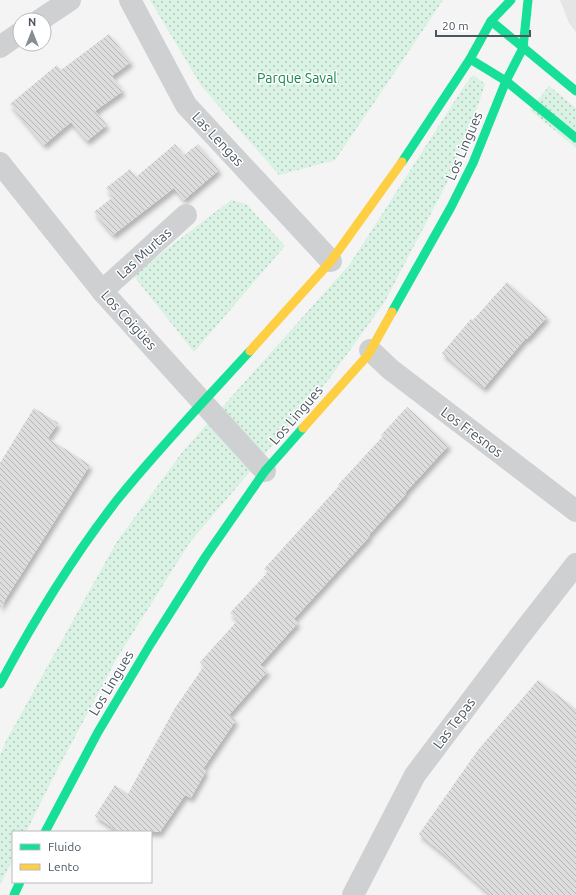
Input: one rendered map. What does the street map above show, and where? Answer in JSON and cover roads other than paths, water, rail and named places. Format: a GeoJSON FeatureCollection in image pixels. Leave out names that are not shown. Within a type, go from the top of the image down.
{"type":"FeatureCollection","features":[{"type":"Feature","properties":{"kind":"main road"},"geometry":{"type":"LineString","coordinates":[[0,684],[47,600],[85,544],[117,501],[155,455],[331,261],[413,146],[470,59],[491,21],[511,0]]}},
{"type":"Feature","properties":{"kind":"main road","name":"Los Lingues"},"geometry":{"type":"LineString","coordinates":[[46,831],[98,732],[151,643],[206,556],[265,471],[368,355],[452,208],[473,162],[506,80],[523,48],[528,0]]}},
{"type":"Feature","properties":{"kind":"main road"},"geometry":{"type":"LineString","coordinates":[[491,21],[576,91]]}},
{"type":"Feature","properties":{"kind":"main road"},"geometry":{"type":"LineString","coordinates":[[470,59],[506,80],[576,138]]}},
{"type":"Feature","properties":{"kind":"main road"},"geometry":{"type":"LineString","coordinates":[[497,103],[511,97],[529,99]]}},
{"type":"Feature","properties":{"kind":"main road"},"geometry":{"type":"LineString","coordinates":[[14,895],[20,883]]}},
{"type":"Feature","properties":{"kind":"street"},"geometry":{"type":"LineString","coordinates":[[52,12],[70,0]]}},
{"type":"Feature","properties":{"kind":"street","name":"Las Lengas"},"geometry":{"type":"LineString","coordinates":[[130,0],[186,105],[331,261]]}},
{"type":"Feature","properties":{"kind":"street"},"geometry":{"type":"LineString","coordinates":[[0,47],[12,39]]}},
{"type":"Feature","properties":{"kind":"street","name":"Los Coigües"},"geometry":{"type":"LineString","coordinates":[[0,163],[102,291],[265,471]]}},
{"type":"Feature","properties":{"kind":"street","name":"Las Murtas"},"geometry":{"type":"LineString","coordinates":[[102,291],[186,215]]}},
{"type":"Feature","properties":{"kind":"street","name":"Los Fresnos"},"geometry":{"type":"LineString","coordinates":[[370,350],[390,369],[576,511]]}},
{"type":"Feature","properties":{"kind":"street","name":"Las Tepas"},"geometry":{"type":"LineString","coordinates":[[353,895],[415,775],[576,564]]}},
{"type":"Feature","properties":{"kind":"park label","name":"Parque Saval"},"geometry":{"type":"Point","coordinates":[297,78]}}]}
